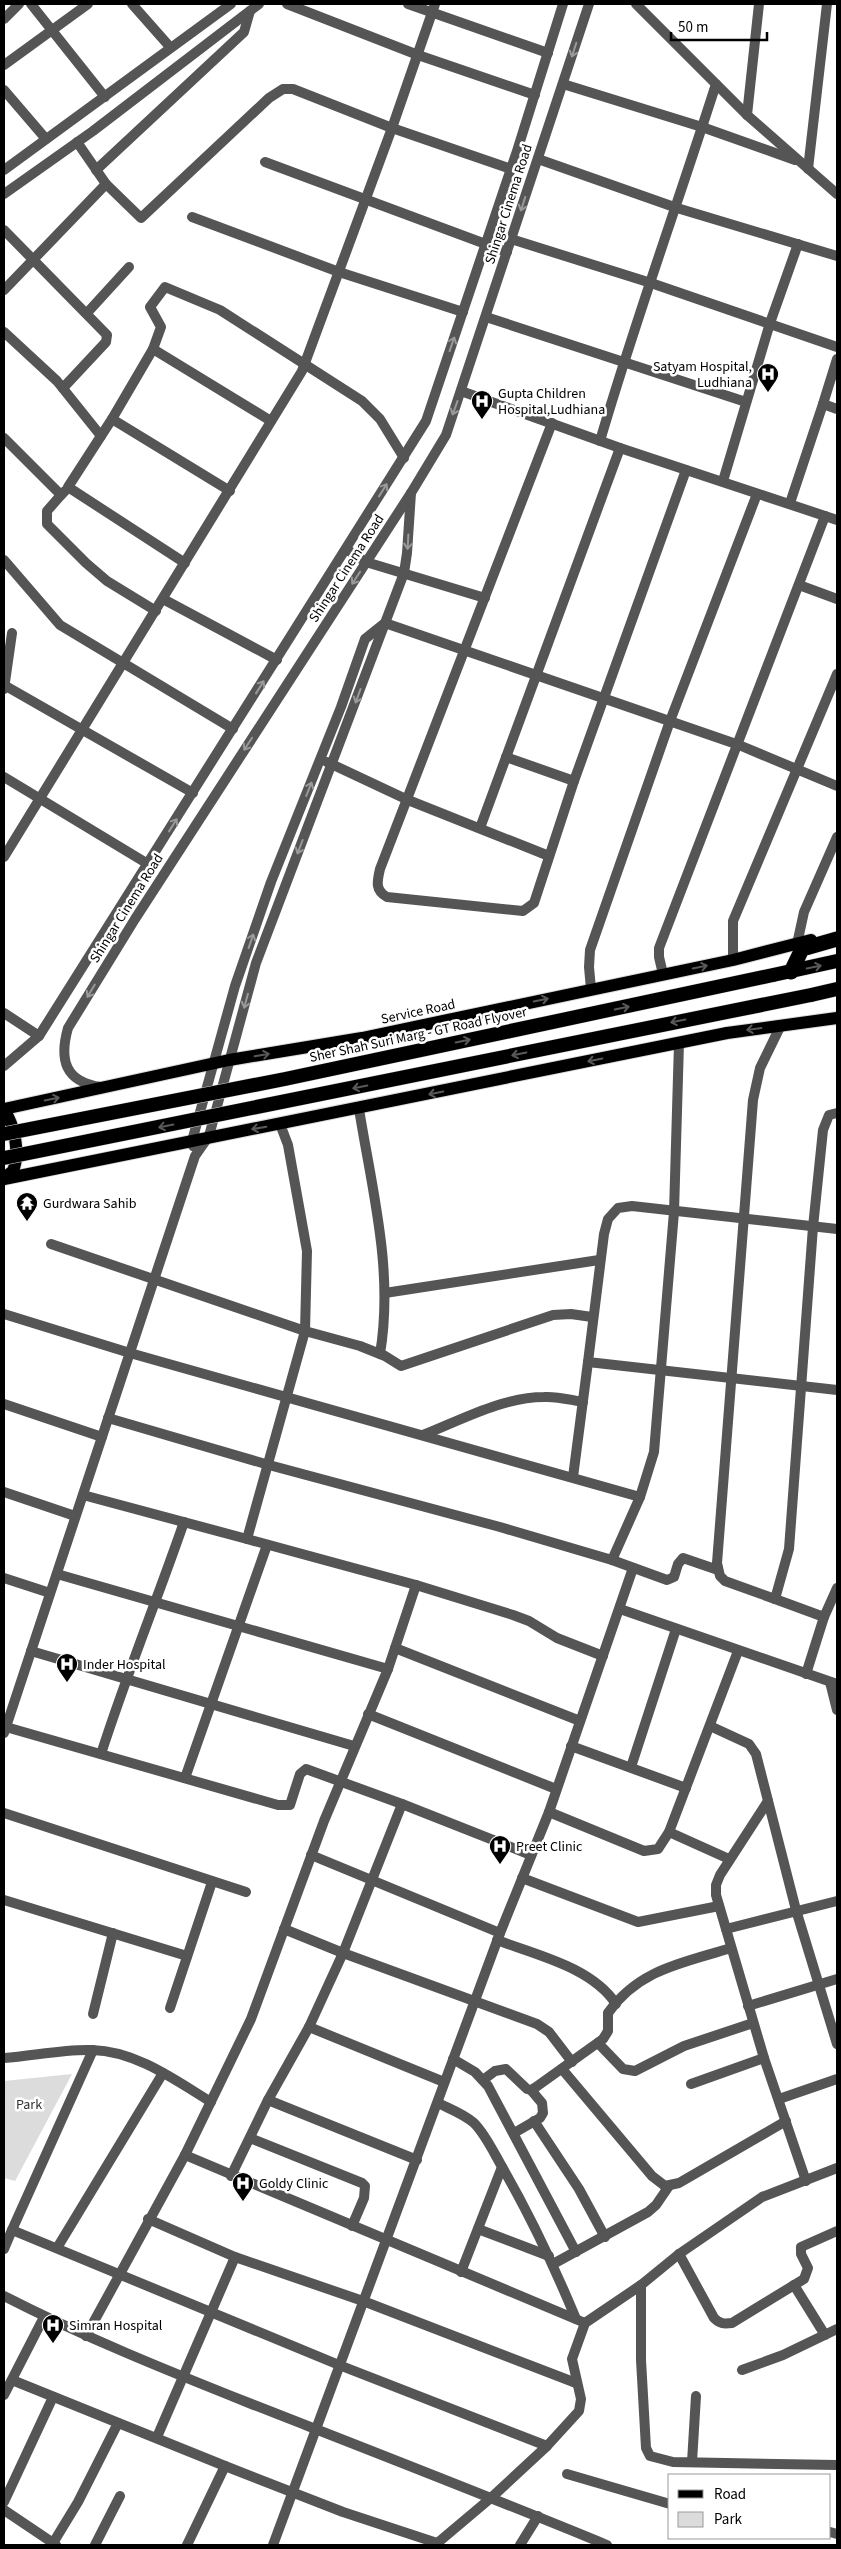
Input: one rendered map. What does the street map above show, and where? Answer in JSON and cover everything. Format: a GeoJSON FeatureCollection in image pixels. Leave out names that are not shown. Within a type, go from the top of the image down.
{"type":"FeatureCollection","features":[{"type":"Feature","properties":{"kind":"highway"},"geometry":{"type":"LineString","coordinates":[[791,972],[802,949],[837,939]]}},
{"type":"Feature","properties":{"kind":"highway","name":"Sher Shah Suri Marg - GT Road Flyover"},"geometry":{"type":"LineString","coordinates":[[4,1134],[285,1079],[837,962]]}},
{"type":"Feature","properties":{"kind":"highway"},"geometry":{"type":"LineString","coordinates":[[4,1158],[837,990]]}},
{"type":"Feature","properties":{"kind":"main road","name":"Service Road"},"geometry":{"type":"LineString","coordinates":[[4,1110],[213,1063],[362,1038],[733,960],[837,933]]}},
{"type":"Feature","properties":{"kind":"main road"},"geometry":{"type":"LineString","coordinates":[[4,1179],[209,1136],[359,1109],[679,1043],[781,1025],[837,1018]]}},
{"type":"Feature","properties":{"kind":"main road"},"geometry":{"type":"LineString","coordinates":[[4,1110],[11,1125],[17,1151],[14,1171],[4,1179]]}},
{"type":"Feature","properties":{"kind":"street"},"geometry":{"type":"LineString","coordinates":[[4,19],[19,4]]}},
{"type":"Feature","properties":{"kind":"street"},"geometry":{"type":"LineString","coordinates":[[31,4],[105,97]]}},
{"type":"Feature","properties":{"kind":"street"},"geometry":{"type":"LineString","coordinates":[[4,65],[88,4]]}},
{"type":"Feature","properties":{"kind":"street"},"geometry":{"type":"LineString","coordinates":[[132,4],[170,48]]}},
{"type":"Feature","properties":{"kind":"street"},"geometry":{"type":"LineString","coordinates":[[4,170],[230,4]]}},
{"type":"Feature","properties":{"kind":"street"},"geometry":{"type":"LineString","coordinates":[[4,194],[77,142],[258,4]]}},
{"type":"Feature","properties":{"kind":"street"},"geometry":{"type":"LineString","coordinates":[[287,4],[418,55],[535,95]]}},
{"type":"Feature","properties":{"kind":"street"},"geometry":{"type":"LineString","coordinates":[[408,4],[433,8],[548,53]]}},
{"type":"Feature","properties":{"kind":"street","name":"Shingar Cinema Road"},"geometry":{"type":"LineString","coordinates":[[4,1066],[39,1036],[426,422],[511,169],[563,4]]}},
{"type":"Feature","properties":{"kind":"street","name":"Shingar Cinema Road"},"geometry":{"type":"LineString","coordinates":[[102,1087],[76,1080],[68,1070],[64,1057],[68,1028],[134,919],[411,493],[446,435],[589,4]]}},
{"type":"Feature","properties":{"kind":"street"},"geometry":{"type":"LineString","coordinates":[[636,4],[747,115],[837,194]]}},
{"type":"Feature","properties":{"kind":"street"},"geometry":{"type":"LineString","coordinates":[[747,115],[759,4]]}},
{"type":"Feature","properties":{"kind":"street"},"geometry":{"type":"LineString","coordinates":[[805,165],[827,4]]}},
{"type":"Feature","properties":{"kind":"street"},"geometry":{"type":"LineString","coordinates":[[4,857],[38,797],[230,491],[305,364],[392,128],[433,8]]}},
{"type":"Feature","properties":{"kind":"street"},"geometry":{"type":"LineString","coordinates":[[96,170],[244,32],[250,11]]}},
{"type":"Feature","properties":{"kind":"street"},"geometry":{"type":"LineString","coordinates":[[563,84],[702,127],[805,165]]}},
{"type":"Feature","properties":{"kind":"street"},"geometry":{"type":"LineString","coordinates":[[600,441],[623,361],[677,208],[716,84]]}},
{"type":"Feature","properties":{"kind":"street"},"geometry":{"type":"LineString","coordinates":[[77,142],[106,184],[140,218],[269,98],[282,89],[313,96],[392,128],[511,169]]}},
{"type":"Feature","properties":{"kind":"street"},"geometry":{"type":"LineString","coordinates":[[4,90],[46,140]]}},
{"type":"Feature","properties":{"kind":"street"},"geometry":{"type":"LineString","coordinates":[[538,158],[677,208],[837,256]]}},
{"type":"Feature","properties":{"kind":"street"},"geometry":{"type":"LineString","coordinates":[[265,162],[507,252]]}},
{"type":"Feature","properties":{"kind":"street"},"geometry":{"type":"LineString","coordinates":[[4,290],[106,184]]}},
{"type":"Feature","properties":{"kind":"street"},"geometry":{"type":"LineString","coordinates":[[192,218],[339,272],[463,312]]}},
{"type":"Feature","properties":{"kind":"street"},"geometry":{"type":"LineString","coordinates":[[4,230],[106,332],[107,339],[63,388]]}},
{"type":"Feature","properties":{"kind":"street"},"geometry":{"type":"LineString","coordinates":[[512,239],[651,283],[837,347]]}},
{"type":"Feature","properties":{"kind":"street"},"geometry":{"type":"LineString","coordinates":[[722,481],[770,323],[798,244]]}},
{"type":"Feature","properties":{"kind":"street"},"geometry":{"type":"LineString","coordinates":[[87,313],[129,267]]}},
{"type":"Feature","properties":{"kind":"street"},"geometry":{"type":"LineString","coordinates":[[156,610],[107,580],[47,524],[47,511],[64,491],[101,436],[153,349],[161,327],[150,307],[164,287],[220,310],[371,408],[404,458]]}},
{"type":"Feature","properties":{"kind":"street"},"geometry":{"type":"LineString","coordinates":[[486,317],[746,402]]}},
{"type":"Feature","properties":{"kind":"street"},"geometry":{"type":"LineString","coordinates":[[4,332],[63,388],[101,436]]}},
{"type":"Feature","properties":{"kind":"street"},"geometry":{"type":"LineString","coordinates":[[153,349],[271,422]]}},
{"type":"Feature","properties":{"kind":"street"},"geometry":{"type":"LineString","coordinates":[[790,504],[837,359]]}},
{"type":"Feature","properties":{"kind":"street"},"geometry":{"type":"LineString","coordinates":[[461,391],[620,448],[837,520]]}},
{"type":"Feature","properties":{"kind":"street"},"geometry":{"type":"LineString","coordinates":[[823,404],[837,409]]}},
{"type":"Feature","properties":{"kind":"street"},"geometry":{"type":"LineString","coordinates":[[112,419],[230,491]]}},
{"type":"Feature","properties":{"kind":"street"},"geometry":{"type":"LineString","coordinates":[[552,423],[378,881],[378,888],[381,894],[388,897],[523,911],[534,903],[574,780],[686,470]]}},
{"type":"Feature","properties":{"kind":"street"},"geometry":{"type":"LineString","coordinates":[[4,438],[64,491],[185,563]]}},
{"type":"Feature","properties":{"kind":"street"},"geometry":{"type":"LineString","coordinates":[[480,828],[620,448]]}},
{"type":"Feature","properties":{"kind":"street"},"geometry":{"type":"LineString","coordinates":[[411,493],[404,573],[256,963],[209,1136],[195,1156],[5,1730],[102,1754],[284,1806],[292,1803],[300,1774],[306,1768],[531,1855]]}},
{"type":"Feature","properties":{"kind":"street"},"geometry":{"type":"LineString","coordinates":[[591,989],[588,967],[590,950],[670,721],[757,494]]}},
{"type":"Feature","properties":{"kind":"street"},"geometry":{"type":"LineString","coordinates":[[663,974],[659,957],[660,948],[825,516]]}},
{"type":"Feature","properties":{"kind":"street"},"geometry":{"type":"LineString","coordinates":[[346,549],[366,562],[485,598]]}},
{"type":"Feature","properties":{"kind":"street"},"geometry":{"type":"LineString","coordinates":[[4,560],[60,625],[233,729]]}},
{"type":"Feature","properties":{"kind":"street"},"geometry":{"type":"LineString","coordinates":[[799,585],[837,599]]}},
{"type":"Feature","properties":{"kind":"street"},"geometry":{"type":"LineString","coordinates":[[163,599],[277,660]]}},
{"type":"Feature","properties":{"kind":"street"},"geometry":{"type":"LineString","coordinates":[[385,623],[536,673],[739,745],[837,786]]}},
{"type":"Feature","properties":{"kind":"street"},"geometry":{"type":"LineString","coordinates":[[195,1156],[192,1141],[213,1063],[235,986],[271,882],[321,760],[365,639],[385,623]]}},
{"type":"Feature","properties":{"kind":"street"},"geometry":{"type":"LineString","coordinates":[[12,633],[4,687],[193,793]]}},
{"type":"Feature","properties":{"kind":"street"},"geometry":{"type":"LineString","coordinates":[[733,960],[733,921],[837,674]]}},
{"type":"Feature","properties":{"kind":"street"},"geometry":{"type":"LineString","coordinates":[[506,757],[574,780]]}},
{"type":"Feature","properties":{"kind":"street"},"geometry":{"type":"LineString","coordinates":[[321,760],[408,800],[549,856]]}},
{"type":"Feature","properties":{"kind":"street"},"geometry":{"type":"LineString","coordinates":[[4,777],[148,864]]}},
{"type":"Feature","properties":{"kind":"street"},"geometry":{"type":"LineString","coordinates":[[797,944],[804,912],[837,837]]}},
{"type":"Feature","properties":{"kind":"street"},"geometry":{"type":"LineString","coordinates":[[4,1012],[39,1036]]}},
{"type":"Feature","properties":{"kind":"street"},"geometry":{"type":"LineString","coordinates":[[718,1570],[743,1219],[757,1082],[760,1068],[781,1025]]}},
{"type":"Feature","properties":{"kind":"street"},"geometry":{"type":"LineString","coordinates":[[612,1560],[640,1497],[654,1452],[674,1212],[679,1043]]}},
{"type":"Feature","properties":{"kind":"street"},"geometry":{"type":"LineString","coordinates":[[359,1109],[379,1215],[385,1293],[380,1354]]}},
{"type":"Feature","properties":{"kind":"street"},"geometry":{"type":"LineString","coordinates":[[775,1599],[788,1549],[813,1227],[823,1130],[829,1114],[837,1113]]}},
{"type":"Feature","properties":{"kind":"street"},"geometry":{"type":"LineString","coordinates":[[247,1539],[306,1331],[307,1251],[288,1146],[280,1124]]}},
{"type":"Feature","properties":{"kind":"street"},"geometry":{"type":"LineString","coordinates":[[573,1477],[599,1260],[608,1219],[618,1208],[632,1206],[837,1229]]}},
{"type":"Feature","properties":{"kind":"street"},"geometry":{"type":"LineString","coordinates":[[51,1244],[306,1331],[360,1346],[404,1366],[552,1315],[571,1314],[592,1317]]}},
{"type":"Feature","properties":{"kind":"street"},"geometry":{"type":"LineString","coordinates":[[385,1293],[599,1260]]}},
{"type":"Feature","properties":{"kind":"street"},"geometry":{"type":"LineString","coordinates":[[4,1314],[130,1353],[288,1396],[640,1497]]}},
{"type":"Feature","properties":{"kind":"street"},"geometry":{"type":"LineString","coordinates":[[588,1362],[801,1388],[837,1390]]}},
{"type":"Feature","properties":{"kind":"street"},"geometry":{"type":"LineString","coordinates":[[423,1435],[499,1405],[542,1396],[582,1402]]}},
{"type":"Feature","properties":{"kind":"street"},"geometry":{"type":"LineString","coordinates":[[4,1404],[102,1437]]}},
{"type":"Feature","properties":{"kind":"street"},"geometry":{"type":"LineString","coordinates":[[108,1418],[269,1465],[612,1560],[670,1580],[674,1577],[681,1559],[686,1558],[718,1570],[725,1580],[824,1617]]}},
{"type":"Feature","properties":{"kind":"street"},"geometry":{"type":"LineString","coordinates":[[4,1492],[76,1516]]}},
{"type":"Feature","properties":{"kind":"street"},"geometry":{"type":"LineString","coordinates":[[82,1495],[416,1585],[529,1621],[557,1638],[603,1656]]}},
{"type":"Feature","properties":{"kind":"street"},"geometry":{"type":"LineString","coordinates":[[102,1754],[125,1678],[157,1602],[184,1522]]}},
{"type":"Feature","properties":{"kind":"street"},"geometry":{"type":"LineString","coordinates":[[185,1778],[267,1545]]}},
{"type":"Feature","properties":{"kind":"street"},"geometry":{"type":"LineString","coordinates":[[273,2545],[338,2365],[417,2160],[474,2002],[548,1812],[633,1568]]}},
{"type":"Feature","properties":{"kind":"street"},"geometry":{"type":"LineString","coordinates":[[56,1574],[388,1669]]}},
{"type":"Feature","properties":{"kind":"street"},"geometry":{"type":"LineString","coordinates":[[4,1578],[50,1593]]}},
{"type":"Feature","properties":{"kind":"street"},"geometry":{"type":"LineString","coordinates":[[86,2336],[184,2155],[251,2019],[311,1855],[354,1746],[388,1669],[416,1585]]}},
{"type":"Feature","properties":{"kind":"street"},"geometry":{"type":"LineString","coordinates":[[806,1674],[824,1617],[837,1588]]}},
{"type":"Feature","properties":{"kind":"street"},"geometry":{"type":"LineString","coordinates":[[620,1609],[834,1683],[837,1710]]}},
{"type":"Feature","properties":{"kind":"street"},"geometry":{"type":"LineString","coordinates":[[631,1767],[676,1629]]}},
{"type":"Feature","properties":{"kind":"street"},"geometry":{"type":"LineString","coordinates":[[395,1648],[580,1721]]}},
{"type":"Feature","properties":{"kind":"street"},"geometry":{"type":"LineString","coordinates":[[31,1651],[354,1746]]}},
{"type":"Feature","properties":{"kind":"street"},"geometry":{"type":"LineString","coordinates":[[548,1812],[644,1851],[658,1849],[669,1832],[738,1651]]}},
{"type":"Feature","properties":{"kind":"street"},"geometry":{"type":"LineString","coordinates":[[368,1714],[556,1789]]}},
{"type":"Feature","properties":{"kind":"street"},"geometry":{"type":"LineString","coordinates":[[710,1726],[749,1744],[756,1754],[796,1910],[837,2044]]}},
{"type":"Feature","properties":{"kind":"street"},"geometry":{"type":"LineString","coordinates":[[571,1746],[686,1788]]}},
{"type":"Feature","properties":{"kind":"street"},"geometry":{"type":"LineString","coordinates":[[768,1801],[729,1860],[716,1885],[719,1906],[753,2024],[806,2181]]}},
{"type":"Feature","properties":{"kind":"street"},"geometry":{"type":"LineString","coordinates":[[232,2176],[268,2100],[309,2027],[343,1953],[402,1804]]}},
{"type":"Feature","properties":{"kind":"street"},"geometry":{"type":"LineString","coordinates":[[4,1813],[246,1892]]}},
{"type":"Feature","properties":{"kind":"street"},"geometry":{"type":"LineString","coordinates":[[669,1832],[729,1860]]}},
{"type":"Feature","properties":{"kind":"street"},"geometry":{"type":"LineString","coordinates":[[311,1855],[584,1976],[607,1993],[616,2004]]}},
{"type":"Feature","properties":{"kind":"street"},"geometry":{"type":"LineString","coordinates":[[522,1878],[638,1922],[719,1906]]}},
{"type":"Feature","properties":{"kind":"street"},"geometry":{"type":"LineString","coordinates":[[170,2008],[212,1882]]}},
{"type":"Feature","properties":{"kind":"street"},"geometry":{"type":"LineString","coordinates":[[4,1900],[187,1956]]}},
{"type":"Feature","properties":{"kind":"street"},"geometry":{"type":"LineString","coordinates":[[726,1929],[837,1901]]}},
{"type":"Feature","properties":{"kind":"street"},"geometry":{"type":"LineString","coordinates":[[284,1929],[343,1953],[542,2026],[572,2062]]}},
{"type":"Feature","properties":{"kind":"street"},"geometry":{"type":"LineString","coordinates":[[93,2014],[113,1933]]}},
{"type":"Feature","properties":{"kind":"street"},"geometry":{"type":"LineString","coordinates":[[531,2090],[598,2043],[607,2034],[607,2017],[616,2004],[650,1974],[731,1948]]}},
{"type":"Feature","properties":{"kind":"street"},"geometry":{"type":"LineString","coordinates":[[748,2006],[837,1979]]}},
{"type":"Feature","properties":{"kind":"street"},"geometry":{"type":"LineString","coordinates":[[598,2043],[623,2069],[635,2071],[684,2046],[753,2024]]}},
{"type":"Feature","properties":{"kind":"street"},"geometry":{"type":"LineString","coordinates":[[309,2027],[444,2082]]}},
{"type":"Feature","properties":{"kind":"street"},"geometry":{"type":"LineString","coordinates":[[4,2058],[93,2050],[133,2059],[163,2073],[211,2102]]}},
{"type":"Feature","properties":{"kind":"street"},"geometry":{"type":"LineString","coordinates":[[4,2249],[93,2050]]}},
{"type":"Feature","properties":{"kind":"street"},"geometry":{"type":"LineString","coordinates":[[691,2084],[764,2058]]}},
{"type":"Feature","properties":{"kind":"street"},"geometry":{"type":"LineString","coordinates":[[453,2059],[475,2072],[483,2080],[514,2133],[576,2252]]}},
{"type":"Feature","properties":{"kind":"street"},"geometry":{"type":"LineString","coordinates":[[483,2080],[495,2071],[506,2069],[523,2086],[531,2090],[544,2108],[542,2116],[514,2133]]}},
{"type":"Feature","properties":{"kind":"street"},"geometry":{"type":"LineString","coordinates":[[562,2069],[652,2176],[659,2183],[669,2186]]}},
{"type":"Feature","properties":{"kind":"street"},"geometry":{"type":"LineString","coordinates":[[57,2248],[163,2073]]}},
{"type":"Feature","properties":{"kind":"street"},"geometry":{"type":"LineString","coordinates":[[779,2099],[837,2079]]}},
{"type":"Feature","properties":{"kind":"street"},"geometry":{"type":"LineString","coordinates":[[268,2100],[417,2160]]}},
{"type":"Feature","properties":{"kind":"street"},"geometry":{"type":"LineString","coordinates":[[12,2380],[292,2493],[436,2544],[492,2497],[547,2446],[579,2411],[581,2399],[572,2358],[580,2321],[551,2260],[524,2204],[474,2124],[461,2114],[438,2102]]}},
{"type":"Feature","properties":{"kind":"street"},"geometry":{"type":"LineString","coordinates":[[534,2121],[579,2189],[605,2237]]}},
{"type":"Feature","properties":{"kind":"street"},"geometry":{"type":"LineString","coordinates":[[478,2230],[551,2260],[576,2252],[648,2212],[656,2205],[669,2186],[786,2121]]}},
{"type":"Feature","properties":{"kind":"street"},"geometry":{"type":"LineString","coordinates":[[250,2138],[362,2183],[365,2186],[365,2192],[352,2226]]}},
{"type":"Feature","properties":{"kind":"street"},"geometry":{"type":"LineString","coordinates":[[184,2155],[580,2321]]}},
{"type":"Feature","properties":{"kind":"street"},"geometry":{"type":"LineString","coordinates":[[461,2272],[502,2167]]}},
{"type":"Feature","properties":{"kind":"street"},"geometry":{"type":"LineString","coordinates":[[580,2321],[641,2285],[679,2254],[762,2197],[837,2168]]}},
{"type":"Feature","properties":{"kind":"street"},"geometry":{"type":"LineString","coordinates":[[148,2219],[235,2257],[363,2301],[576,2383]]}},
{"type":"Feature","properties":{"kind":"street"},"geometry":{"type":"LineString","coordinates":[[12,2230],[338,2365],[547,2446]]}},
{"type":"Feature","properties":{"kind":"street"},"geometry":{"type":"LineString","coordinates":[[679,2254],[705,2303],[718,2322],[722,2324],[732,2323],[804,2279],[808,2272],[800,2250],[801,2247],[837,2231]]}},
{"type":"Feature","properties":{"kind":"street"},"geometry":{"type":"LineString","coordinates":[[157,2437],[235,2257]]}},
{"type":"Feature","properties":{"kind":"street"},"geometry":{"type":"LineString","coordinates":[[641,2285],[641,2360],[648,2453],[657,2460],[837,2465]]}},
{"type":"Feature","properties":{"kind":"street"},"geometry":{"type":"LineString","coordinates":[[794,2285],[825,2335]]}},
{"type":"Feature","properties":{"kind":"street"},"geometry":{"type":"LineString","coordinates":[[4,2296],[86,2336],[184,2377],[492,2497],[601,2544]]}},
{"type":"Feature","properties":{"kind":"street"},"geometry":{"type":"LineString","coordinates":[[4,2395],[44,2316]]}},
{"type":"Feature","properties":{"kind":"street"},"geometry":{"type":"LineString","coordinates":[[742,2370],[782,2355],[837,2329]]}},
{"type":"Feature","properties":{"kind":"street"},"geometry":{"type":"LineString","coordinates":[[692,2462],[696,2396]]}},
{"type":"Feature","properties":{"kind":"street"},"geometry":{"type":"LineString","coordinates":[[4,2502],[53,2397]]}},
{"type":"Feature","properties":{"kind":"street"},"geometry":{"type":"LineString","coordinates":[[4,2510],[54,2544],[78,2502],[118,2422]]}},
{"type":"Feature","properties":{"kind":"street"},"geometry":{"type":"LineString","coordinates":[[186,2545],[225,2466]]}},
{"type":"Feature","properties":{"kind":"street"},"geometry":{"type":"LineString","coordinates":[[567,2474],[668,2503]]}},
{"type":"Feature","properties":{"kind":"street"},"geometry":{"type":"LineString","coordinates":[[95,2545],[120,2496]]}},
{"type":"Feature","properties":{"kind":"street"},"geometry":{"type":"LineString","coordinates":[[520,2545],[538,2516]]}},
{"type":"Feature","properties":{"kind":"green space","name":"Park"},"geometry":{"type":"Polygon","coordinates":[[[72,2074],[15,2181],[4,2178],[4,2081],[72,2074]]]}},
{"type":"Feature","properties":{"kind":"place","name":"Satyam Hospital, Ludhiana"},"geometry":{"type":"Point","coordinates":[768,393]}},
{"type":"Feature","properties":{"kind":"place","name":"Gupta Children Hospital,Ludhiana"},"geometry":{"type":"Point","coordinates":[482,420]}},
{"type":"Feature","properties":{"kind":"place","name":"Gurdwara Sahib"},"geometry":{"type":"Point","coordinates":[27,1222]}},
{"type":"Feature","properties":{"kind":"place","name":"Inder Hospital"},"geometry":{"type":"Point","coordinates":[67,1683]}},
{"type":"Feature","properties":{"kind":"place","name":"Preet Clinic"},"geometry":{"type":"Point","coordinates":[500,1865]}},
{"type":"Feature","properties":{"kind":"place","name":"Goldy Clinic"},"geometry":{"type":"Point","coordinates":[243,2202]}},
{"type":"Feature","properties":{"kind":"place","name":"Simran Hospital"},"geometry":{"type":"Point","coordinates":[53,2344]}}]}
